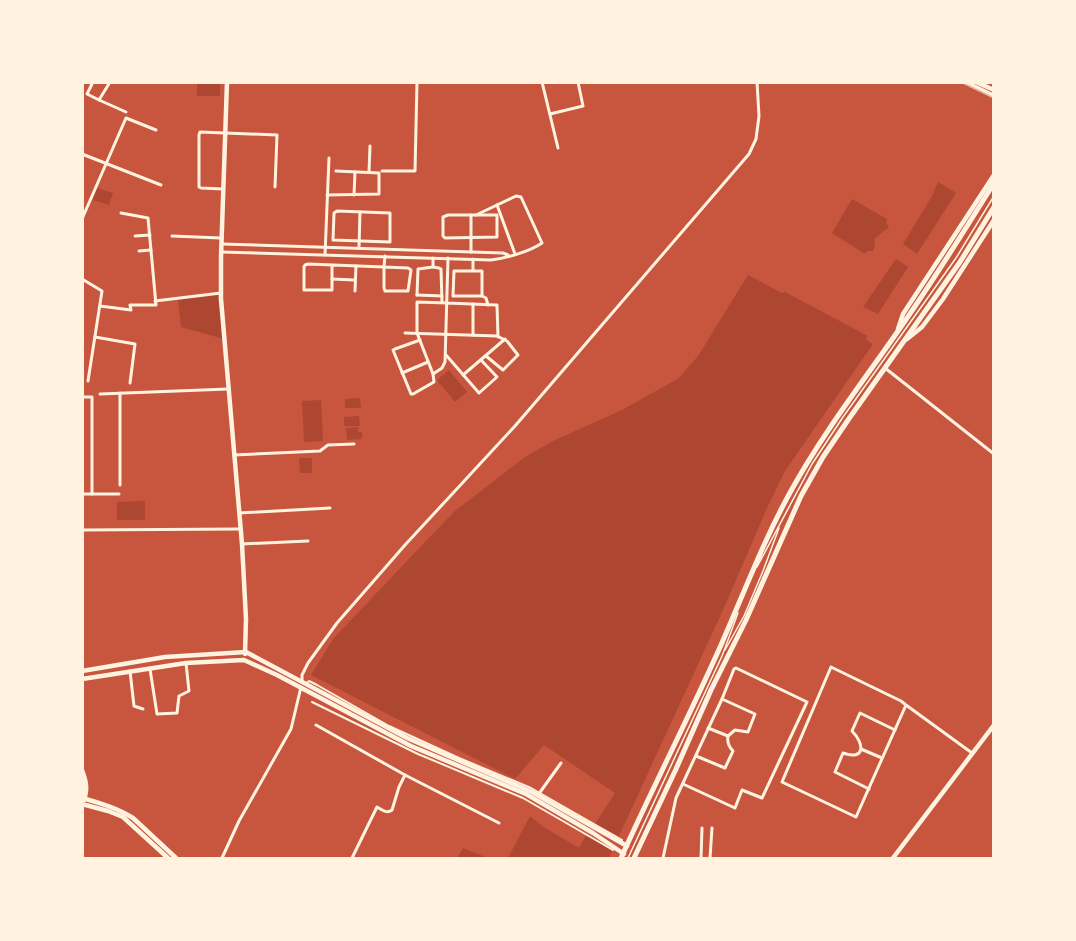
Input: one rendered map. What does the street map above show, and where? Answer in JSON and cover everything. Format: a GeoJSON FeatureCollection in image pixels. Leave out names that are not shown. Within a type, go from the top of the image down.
{"type":"FeatureCollection","features":[{"type":"Feature","properties":{"kind":"main road"},"geometry":{"type":"LineString","coordinates":[[624,857],[627,846],[721,644],[754,565],[791,490],[838,414],[920,300],[993,183]]}},
{"type":"Feature","properties":{"kind":"main road"},"geometry":{"type":"LineString","coordinates":[[634,858],[711,690],[746,620],[801,496],[836,438],[960,262],[993,207]]}},
{"type":"Feature","properties":{"kind":"street"},"geometry":{"type":"LineString","coordinates":[[89,82],[92,84],[87,94],[126,112]]}},
{"type":"Feature","properties":{"kind":"street"},"geometry":{"type":"LineString","coordinates":[[99,100],[110,82]]}},
{"type":"Feature","properties":{"kind":"street"},"geometry":{"type":"LineString","coordinates":[[227,82],[221,293],[242,544],[246,619],[244,660]]}},
{"type":"Feature","properties":{"kind":"street"},"geometry":{"type":"LineString","coordinates":[[382,171],[415,171],[417,82]]}},
{"type":"Feature","properties":{"kind":"street"},"geometry":{"type":"LineString","coordinates":[[542,82],[558,148]]}},
{"type":"Feature","properties":{"kind":"street"},"geometry":{"type":"LineString","coordinates":[[550,114],[583,106],[578,82]]}},
{"type":"Feature","properties":{"kind":"street"},"geometry":{"type":"LineString","coordinates":[[222,858],[239,821],[291,729],[303,684],[302,675],[308,663],[337,622],[516,426],[749,154],[756,139],[759,116],[757,82]]}},
{"type":"Feature","properties":{"kind":"street"},"geometry":{"type":"LineString","coordinates":[[965,82],[993,96]]}},
{"type":"Feature","properties":{"kind":"street"},"geometry":{"type":"LineString","coordinates":[[976,82],[993,90]]}},
{"type":"Feature","properties":{"kind":"street"},"geometry":{"type":"LineString","coordinates":[[82,219],[126,118],[156,130]]}},
{"type":"Feature","properties":{"kind":"street"},"geometry":{"type":"LineString","coordinates":[[224,189],[199,187],[200,132],[277,135],[275,187]]}},
{"type":"Feature","properties":{"kind":"street"},"geometry":{"type":"LineString","coordinates":[[369,172],[370,146]]}},
{"type":"Feature","properties":{"kind":"street"},"geometry":{"type":"LineString","coordinates":[[82,154],[161,185]]}},
{"type":"Feature","properties":{"kind":"street"},"geometry":{"type":"LineString","coordinates":[[325,255],[329,158]]}},
{"type":"Feature","properties":{"kind":"street"},"geometry":{"type":"LineString","coordinates":[[327,195],[379,194],[380,173],[336,171]]}},
{"type":"Feature","properties":{"kind":"street"},"geometry":{"type":"LineString","coordinates":[[354,195],[355,172]]}},
{"type":"Feature","properties":{"kind":"street"},"geometry":{"type":"LineString","coordinates":[[896,334],[903,314],[993,175]]}},
{"type":"Feature","properties":{"kind":"street"},"geometry":{"type":"LineString","coordinates":[[222,244],[515,255],[542,242],[521,197],[516,196],[474,215]]}},
{"type":"Feature","properties":{"kind":"street"},"geometry":{"type":"LineString","coordinates":[[497,205],[515,255]]}},
{"type":"Feature","properties":{"kind":"street"},"geometry":{"type":"LineString","coordinates":[[337,211],[390,214],[390,242],[359,242],[333,239],[334,213],[337,211]]}},
{"type":"Feature","properties":{"kind":"street"},"geometry":{"type":"LineString","coordinates":[[359,248],[360,212]]}},
{"type":"Feature","properties":{"kind":"street"},"geometry":{"type":"LineString","coordinates":[[100,306],[130,310],[130,306],[156,305],[148,218],[121,213]]}},
{"type":"Feature","properties":{"kind":"street"},"geometry":{"type":"LineString","coordinates":[[448,215],[497,215],[497,237],[471,238],[444,237],[443,217],[448,215]]}},
{"type":"Feature","properties":{"kind":"street"},"geometry":{"type":"LineString","coordinates":[[471,252],[474,215]]}},
{"type":"Feature","properties":{"kind":"street"},"geometry":{"type":"LineString","coordinates":[[904,341],[922,327],[949,290],[993,220]]}},
{"type":"Feature","properties":{"kind":"street"},"geometry":{"type":"LineString","coordinates":[[135,236],[150,235]]}},
{"type":"Feature","properties":{"kind":"street"},"geometry":{"type":"LineString","coordinates":[[172,236],[222,238]]}},
{"type":"Feature","properties":{"kind":"street"},"geometry":{"type":"LineString","coordinates":[[384,243],[384,249]]}},
{"type":"Feature","properties":{"kind":"street"},"geometry":{"type":"LineString","coordinates":[[139,251],[151,250]]}},
{"type":"Feature","properties":{"kind":"street"},"geometry":{"type":"LineString","coordinates":[[221,252],[473,259],[498,259],[508,255]]}},
{"type":"Feature","properties":{"kind":"street"},"geometry":{"type":"LineString","coordinates":[[332,265],[332,289],[330,291],[305,291],[303,289],[305,265],[308,264],[332,265],[356,266],[384,267],[409,268],[411,272],[407,292],[385,291],[384,267],[385,256]]}},
{"type":"Feature","properties":{"kind":"street"},"geometry":{"type":"LineString","coordinates":[[433,258],[433,267]]}},
{"type":"Feature","properties":{"kind":"street"},"geometry":{"type":"LineString","coordinates":[[433,374],[443,366],[445,354],[448,258]]}},
{"type":"Feature","properties":{"kind":"street"},"geometry":{"type":"LineString","coordinates":[[473,259],[473,271]]}},
{"type":"Feature","properties":{"kind":"street"},"geometry":{"type":"LineString","coordinates":[[355,291],[356,266]]}},
{"type":"Feature","properties":{"kind":"street"},"geometry":{"type":"LineString","coordinates":[[420,340],[393,351],[412,394],[434,382],[433,374],[428,362],[420,340],[417,333],[417,270],[433,267],[441,269],[442,303]]}},
{"type":"Feature","properties":{"kind":"street"},"geometry":{"type":"LineString","coordinates":[[482,296],[482,272],[454,271],[453,295],[482,296],[486,298],[488,305]]}},
{"type":"Feature","properties":{"kind":"street"},"geometry":{"type":"LineString","coordinates":[[82,279],[102,291],[88,381]]}},
{"type":"Feature","properties":{"kind":"street"},"geometry":{"type":"LineString","coordinates":[[332,279],[355,280]]}},
{"type":"Feature","properties":{"kind":"street"},"geometry":{"type":"LineString","coordinates":[[155,301],[221,293]]}},
{"type":"Feature","properties":{"kind":"street"},"geometry":{"type":"LineString","coordinates":[[417,295],[442,296]]}},
{"type":"Feature","properties":{"kind":"street"},"geometry":{"type":"LineString","coordinates":[[417,302],[496,305],[498,307],[498,337]]}},
{"type":"Feature","properties":{"kind":"street"},"geometry":{"type":"LineString","coordinates":[[473,304],[473,335]]}},
{"type":"Feature","properties":{"kind":"street"},"geometry":{"type":"LineString","coordinates":[[405,333],[498,337],[505,339],[518,355],[504,370],[486,356]]}},
{"type":"Feature","properties":{"kind":"street"},"geometry":{"type":"LineString","coordinates":[[95,337],[135,344],[130,383]]}},
{"type":"Feature","properties":{"kind":"street"},"geometry":{"type":"LineString","coordinates":[[463,375],[505,339]]}},
{"type":"Feature","properties":{"kind":"street"},"geometry":{"type":"LineString","coordinates":[[445,354],[480,393],[496,377],[481,360]]}},
{"type":"Feature","properties":{"kind":"street"},"geometry":{"type":"LineString","coordinates":[[402,373],[428,362]]}},
{"type":"Feature","properties":{"kind":"street"},"geometry":{"type":"LineString","coordinates":[[885,368],[993,454]]}},
{"type":"Feature","properties":{"kind":"street"},"geometry":{"type":"LineString","coordinates":[[100,394],[228,389]]}},
{"type":"Feature","properties":{"kind":"street"},"geometry":{"type":"LineString","coordinates":[[120,393],[120,485]]}},
{"type":"Feature","properties":{"kind":"street"},"geometry":{"type":"LineString","coordinates":[[82,397],[92,397],[92,494]]}},
{"type":"Feature","properties":{"kind":"street"},"geometry":{"type":"LineString","coordinates":[[234,455],[320,451],[328,445],[354,444]]}},
{"type":"Feature","properties":{"kind":"street"},"geometry":{"type":"LineString","coordinates":[[82,494],[119,494]]}},
{"type":"Feature","properties":{"kind":"street"},"geometry":{"type":"LineString","coordinates":[[239,513],[330,508]]}},
{"type":"Feature","properties":{"kind":"street"},"geometry":{"type":"LineString","coordinates":[[82,530],[240,529]]}},
{"type":"Feature","properties":{"kind":"street"},"geometry":{"type":"LineString","coordinates":[[242,544],[309,541]]}},
{"type":"Feature","properties":{"kind":"street"},"geometry":{"type":"LineString","coordinates":[[82,671],[165,657],[245,652],[411,746],[526,794],[593,833],[624,857]]}},
{"type":"Feature","properties":{"kind":"street"},"geometry":{"type":"LineString","coordinates":[[82,680],[186,663],[244,660],[303,684],[407,738],[539,794],[622,840]]}},
{"type":"Feature","properties":{"kind":"street"},"geometry":{"type":"LineString","coordinates":[[150,669],[157,714],[177,712],[179,696],[189,691],[186,663]]}},
{"type":"Feature","properties":{"kind":"street"},"geometry":{"type":"LineString","coordinates":[[906,705],[856,817],[782,782],[831,667],[906,705],[972,753]]}},
{"type":"Feature","properties":{"kind":"street"},"geometry":{"type":"LineString","coordinates":[[663,858],[676,798],[734,669],[807,702],[762,798],[742,790],[735,808],[683,784]]}},
{"type":"Feature","properties":{"kind":"street"},"geometry":{"type":"LineString","coordinates":[[130,671],[134,706],[143,709]]}},
{"type":"Feature","properties":{"kind":"street"},"geometry":{"type":"LineString","coordinates":[[696,756],[726,768],[733,751],[727,741],[728,736],[735,730],[748,732],[755,714],[722,699]]}},
{"type":"Feature","properties":{"kind":"street"},"geometry":{"type":"LineString","coordinates":[[312,702],[417,754],[523,798],[613,850]]}},
{"type":"Feature","properties":{"kind":"street"},"geometry":{"type":"LineString","coordinates":[[868,789],[835,772],[843,753],[851,756],[857,754],[861,749],[862,744],[852,731],[860,713],[895,730]]}},
{"type":"Feature","properties":{"kind":"street"},"geometry":{"type":"LineString","coordinates":[[316,724],[405,775],[499,823]]}},
{"type":"Feature","properties":{"kind":"street"},"geometry":{"type":"LineString","coordinates":[[893,858],[993,725]]}},
{"type":"Feature","properties":{"kind":"street"},"geometry":{"type":"LineString","coordinates":[[708,728],[728,736]]}},
{"type":"Feature","properties":{"kind":"street"},"geometry":{"type":"LineString","coordinates":[[861,749],[882,758]]}},
{"type":"Feature","properties":{"kind":"street"},"geometry":{"type":"LineString","coordinates":[[539,794],[561,763]]}},
{"type":"Feature","properties":{"kind":"street"},"geometry":{"type":"LineString","coordinates":[[82,770],[87,784],[83,801]]}},
{"type":"Feature","properties":{"kind":"street"},"geometry":{"type":"LineString","coordinates":[[352,858],[377,807],[386,812],[392,810],[405,775]]}},
{"type":"Feature","properties":{"kind":"street"},"geometry":{"type":"LineString","coordinates":[[87,791],[94,801]]}},
{"type":"Feature","properties":{"kind":"street"},"geometry":{"type":"LineString","coordinates":[[539,794],[627,846]]}},
{"type":"Feature","properties":{"kind":"street"},"geometry":{"type":"LineString","coordinates":[[83,801],[94,801],[118,809],[133,818],[176,858]]}},
{"type":"Feature","properties":{"kind":"street"},"geometry":{"type":"LineString","coordinates":[[83,801],[123,817],[168,858]]}},
{"type":"Feature","properties":{"kind":"street"},"geometry":{"type":"LineString","coordinates":[[701,858],[702,828]]}},
{"type":"Feature","properties":{"kind":"street"},"geometry":{"type":"LineString","coordinates":[[710,858],[712,828]]}},
{"type":"Feature","properties":{"kind":"lane"},"geometry":{"type":"LineString","coordinates":[[722,656],[756,568],[812,464],[956,258],[993,196]]}},
{"type":"Feature","properties":{"kind":"lane"},"geometry":{"type":"LineString","coordinates":[[624,857],[722,656],[744,616],[782,523]]}},
{"type":"Feature","properties":{"kind":"shaded area"},"geometry":{"type":"Polygon","coordinates":[[[197,83],[220,83],[220,96],[197,96],[197,83]]]}},
{"type":"Feature","properties":{"kind":"shaded area"},"geometry":{"type":"Polygon","coordinates":[[[938,182],[956,193],[917,254],[903,244],[938,182]]]}},
{"type":"Feature","properties":{"kind":"shaded area"},"geometry":{"type":"Polygon","coordinates":[[[97,188],[113,193],[109,205],[93,200],[97,188]]]}},
{"type":"Feature","properties":{"kind":"shaded area"},"geometry":{"type":"Polygon","coordinates":[[[852,199],[887,219],[886,223],[889,227],[874,239],[873,251],[867,251],[865,254],[832,233],[852,199]]]}},
{"type":"Feature","properties":{"kind":"shaded area"},"geometry":{"type":"Polygon","coordinates":[[[896,259],[908,267],[878,314],[863,307],[896,259]]]}},
{"type":"Feature","properties":{"kind":"shaded area"},"geometry":{"type":"Polygon","coordinates":[[[748,275],[868,336],[865,339],[873,344],[785,471],[619,836],[595,824],[615,793],[544,745],[515,779],[311,675],[333,639],[455,511],[525,457],[553,441],[622,410],[679,378],[698,356],[748,275]]]}},
{"type":"Feature","properties":{"kind":"shaded area"},"geometry":{"type":"Polygon","coordinates":[[[217,292],[224,339],[181,327],[178,300],[217,292]]]}},
{"type":"Feature","properties":{"kind":"shaded area"},"geometry":{"type":"Polygon","coordinates":[[[449,370],[467,392],[455,402],[437,380],[449,370]]]}},
{"type":"Feature","properties":{"kind":"shaded area"},"geometry":{"type":"Polygon","coordinates":[[[360,398],[361,408],[345,408],[345,399],[360,398]]]}},
{"type":"Feature","properties":{"kind":"shaded area"},"geometry":{"type":"Polygon","coordinates":[[[321,400],[323,441],[304,442],[302,401],[321,400]]]}},
{"type":"Feature","properties":{"kind":"shaded area"},"geometry":{"type":"Polygon","coordinates":[[[359,416],[360,426],[344,426],[344,417],[359,416]]]}},
{"type":"Feature","properties":{"kind":"shaded area"},"geometry":{"type":"Polygon","coordinates":[[[358,427],[358,432],[362,432],[362,439],[347,440],[346,428],[358,427]]]}},
{"type":"Feature","properties":{"kind":"shaded area"},"geometry":{"type":"Polygon","coordinates":[[[299,458],[312,458],[312,473],[300,473],[299,458]]]}},
{"type":"Feature","properties":{"kind":"shaded area"},"geometry":{"type":"Polygon","coordinates":[[[145,501],[145,520],[117,520],[117,502],[145,501]]]}},
{"type":"Feature","properties":{"kind":"shaded area"},"geometry":{"type":"Polygon","coordinates":[[[530,816],[542,826],[579,848],[587,834],[612,852],[609,858],[508,858],[530,816]]]}},
{"type":"Feature","properties":{"kind":"shaded area"},"geometry":{"type":"Polygon","coordinates":[[[463,848],[488,858],[457,858],[463,848]]]}},
{"type":"Feature","properties":{"kind":"railway"},"geometry":{"type":"LineString","coordinates":[[961,82],[994,98]]}}]}
